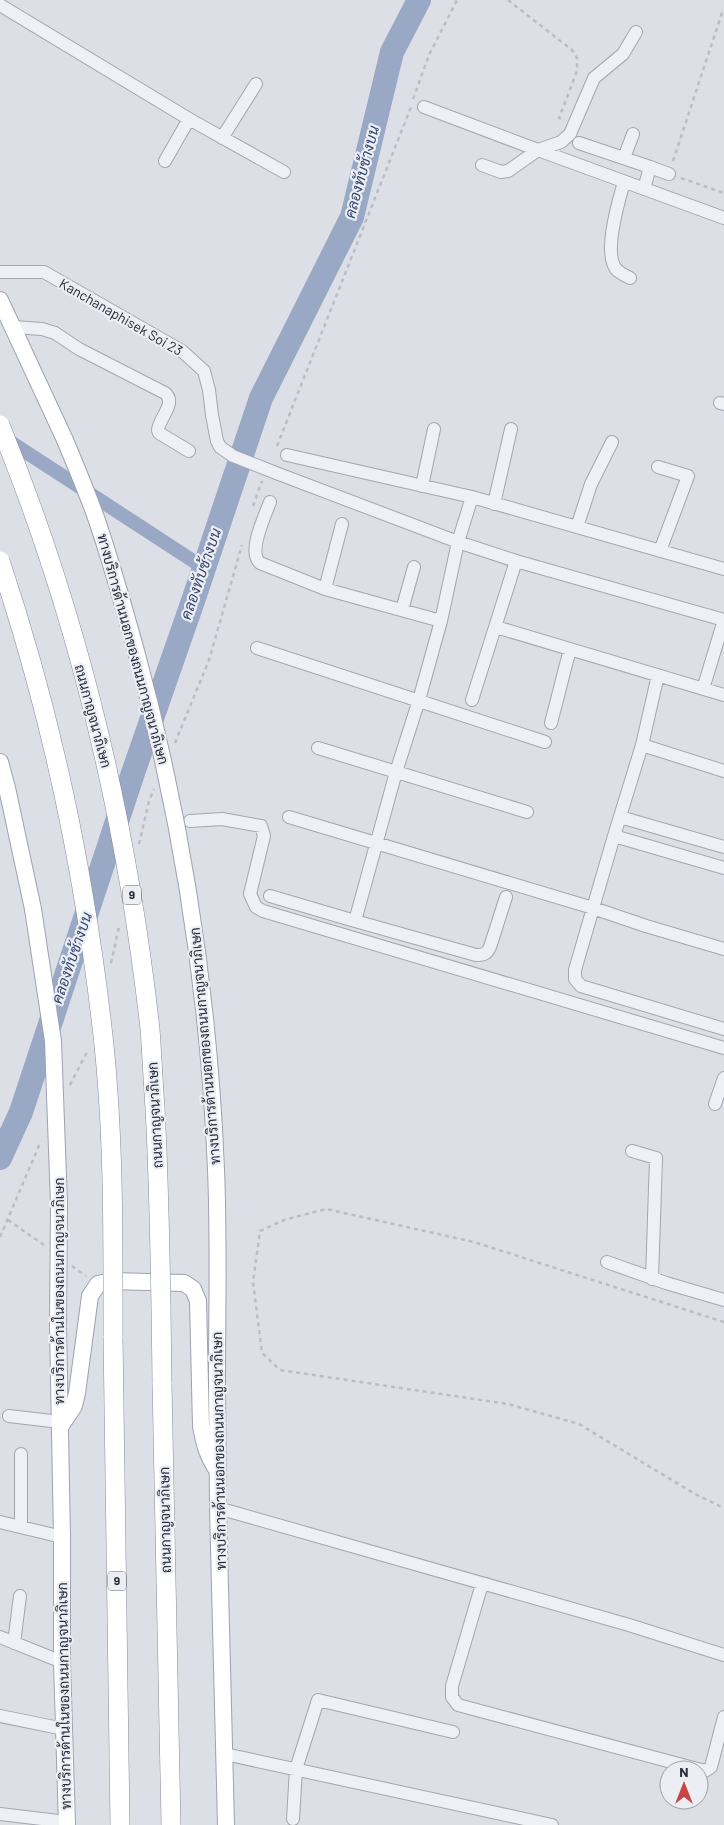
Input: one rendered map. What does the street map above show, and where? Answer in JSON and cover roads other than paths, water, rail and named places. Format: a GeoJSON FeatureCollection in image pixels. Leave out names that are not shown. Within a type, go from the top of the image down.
{"type":"FeatureCollection","features":[{"type":"Feature","properties":{"kind":"highway","name":"ถนนกาญจนาภิเษก"},"geometry":{"type":"LineString","coordinates":[[0,425],[54,576],[90,696],[107,768],[131,888],[150,1041],[160,1193],[171,1825]]}},
{"type":"Feature","properties":{"kind":"highway","name":"9"},"geometry":{"type":"LineString","coordinates":[[0,561],[47,718],[73,834],[86,905],[104,1037],[113,1196],[113,1336],[120,1825]]}},
{"type":"Feature","properties":{"kind":"main road","name":"ทางบริการด้านนอกของถนนกาญจนาภิเษก"},"geometry":{"type":"LineString","coordinates":[[0,300],[66,440],[94,511],[112,568],[150,703],[171,792],[196,939],[210,1068],[216,1170],[218,1508],[226,1825]]}},
{"type":"Feature","properties":{"kind":"main road","name":"ทางบริการด้านในของถนนกาญจนาภิเษก"},"geometry":{"type":"LineString","coordinates":[[0,762],[33,909],[53,1041],[59,1204],[58,1326],[62,1662],[67,1823]]}},
{"type":"Feature","properties":{"kind":"main road"},"geometry":{"type":"LineString","coordinates":[[60,1425],[74,1406],[78,1393],[90,1296],[98,1284],[112,1281],[184,1283],[192,1289],[198,1301],[202,1426],[206,1452],[218,1470]]}},
{"type":"Feature","properties":{"kind":"street"},"geometry":{"type":"LineString","coordinates":[[0,5],[189,119],[284,172]]}},
{"type":"Feature","properties":{"kind":"street"},"geometry":{"type":"LineString","coordinates":[[482,165],[501,172],[508,171],[538,150],[562,142],[570,134],[575,124],[594,78],[623,54],[636,32]]}},
{"type":"Feature","properties":{"kind":"street"},"geometry":{"type":"LineString","coordinates":[[222,138],[256,84]]}},
{"type":"Feature","properties":{"kind":"street"},"geometry":{"type":"LineString","coordinates":[[424,107],[724,218]]}},
{"type":"Feature","properties":{"kind":"street"},"geometry":{"type":"LineString","coordinates":[[165,161],[189,119]]}},
{"type":"Feature","properties":{"kind":"street"},"geometry":{"type":"LineString","coordinates":[[624,158],[633,134]]}},
{"type":"Feature","properties":{"kind":"street"},"geometry":{"type":"LineString","coordinates":[[579,143],[669,174]]}},
{"type":"Feature","properties":{"kind":"street"},"geometry":{"type":"LineString","coordinates":[[644,189],[650,167]]}},
{"type":"Feature","properties":{"kind":"street"},"geometry":{"type":"LineString","coordinates":[[624,182],[615,221],[611,257],[616,270],[630,278]]}},
{"type":"Feature","properties":{"kind":"street","name":"Kanchanaphisek Soi 23"},"geometry":{"type":"LineString","coordinates":[[0,272],[44,272],[182,351],[204,371],[220,447],[233,456],[270,475],[458,542]]}},
{"type":"Feature","properties":{"kind":"street"},"geometry":{"type":"LineString","coordinates":[[14,327],[42,329],[55,333],[79,349],[165,393],[169,396],[170,402],[158,430],[189,451]]}},
{"type":"Feature","properties":{"kind":"street"},"geometry":{"type":"LineString","coordinates":[[422,486],[434,429]]}},
{"type":"Feature","properties":{"kind":"street"},"geometry":{"type":"LineString","coordinates":[[494,504],[511,429]]}},
{"type":"Feature","properties":{"kind":"street"},"geometry":{"type":"LineString","coordinates":[[577,528],[591,484],[612,442]]}},
{"type":"Feature","properties":{"kind":"street"},"geometry":{"type":"LineString","coordinates":[[281,454],[472,498],[724,569]]}},
{"type":"Feature","properties":{"kind":"street"},"geometry":{"type":"LineString","coordinates":[[658,467],[688,476],[660,551]]}},
{"type":"Feature","properties":{"kind":"street"},"geometry":{"type":"LineString","coordinates":[[355,921],[396,772],[441,621],[458,542],[472,498]]}},
{"type":"Feature","properties":{"kind":"street"},"geometry":{"type":"LineString","coordinates":[[270,502],[255,548],[256,560],[260,563],[325,589],[441,621]]}},
{"type":"Feature","properties":{"kind":"street"},"geometry":{"type":"LineString","coordinates":[[325,589],[342,524]]}},
{"type":"Feature","properties":{"kind":"street"},"geometry":{"type":"LineString","coordinates":[[458,542],[516,561],[724,620],[703,689]]}},
{"type":"Feature","properties":{"kind":"street"},"geometry":{"type":"LineString","coordinates":[[472,700],[516,561]]}},
{"type":"Feature","properties":{"kind":"street"},"geometry":{"type":"LineString","coordinates":[[402,610],[414,567]]}},
{"type":"Feature","properties":{"kind":"street"},"geometry":{"type":"LineString","coordinates":[[496,627],[724,695]]}},
{"type":"Feature","properties":{"kind":"street"},"geometry":{"type":"LineString","coordinates":[[257,648],[545,742]]}},
{"type":"Feature","properties":{"kind":"street"},"geometry":{"type":"LineString","coordinates":[[551,723],[570,649]]}},
{"type":"Feature","properties":{"kind":"street"},"geometry":{"type":"LineString","coordinates":[[658,675],[642,745],[592,908],[575,970],[575,979],[581,986],[724,1029]]}},
{"type":"Feature","properties":{"kind":"street"},"geometry":{"type":"LineString","coordinates":[[642,745],[724,771]]}},
{"type":"Feature","properties":{"kind":"street"},"geometry":{"type":"LineString","coordinates":[[318,748],[527,812]]}},
{"type":"Feature","properties":{"kind":"street"},"geometry":{"type":"LineString","coordinates":[[289,816],[724,949]]}},
{"type":"Feature","properties":{"kind":"street"},"geometry":{"type":"LineString","coordinates":[[620,817],[724,847]]}},
{"type":"Feature","properties":{"kind":"street"},"geometry":{"type":"LineString","coordinates":[[190,821],[222,818],[261,826],[264,836],[250,894],[256,907],[263,911],[724,1048]]}},
{"type":"Feature","properties":{"kind":"street"},"geometry":{"type":"LineString","coordinates":[[614,836],[724,868]]}},
{"type":"Feature","properties":{"kind":"street"},"geometry":{"type":"LineString","coordinates":[[270,896],[476,955],[487,953],[506,897]]}},
{"type":"Feature","properties":{"kind":"street"},"geometry":{"type":"LineString","coordinates":[[715,1104],[724,1078]]}},
{"type":"Feature","properties":{"kind":"street"},"geometry":{"type":"LineString","coordinates":[[632,1151],[656,1158],[652,1278]]}},
{"type":"Feature","properties":{"kind":"street"},"geometry":{"type":"LineString","coordinates":[[607,1262],[724,1300]]}},
{"type":"Feature","properties":{"kind":"street"},"geometry":{"type":"LineString","coordinates":[[9,1416],[60,1425]]}},
{"type":"Feature","properties":{"kind":"street"},"geometry":{"type":"LineString","coordinates":[[21,1454],[21,1527]]}},
{"type":"Feature","properties":{"kind":"street"},"geometry":{"type":"LineString","coordinates":[[218,1508],[629,1625],[724,1655]]}},
{"type":"Feature","properties":{"kind":"street"},"geometry":{"type":"LineString","coordinates":[[0,1522],[62,1537]]}},
{"type":"Feature","properties":{"kind":"street"},"geometry":{"type":"LineString","coordinates":[[482,1584],[452,1686],[452,1697],[458,1704],[705,1771],[711,1767],[724,1717]]}},
{"type":"Feature","properties":{"kind":"street"},"geometry":{"type":"LineString","coordinates":[[14,1643],[20,1596]]}},
{"type":"Feature","properties":{"kind":"street"},"geometry":{"type":"LineString","coordinates":[[0,1637],[62,1662]]}},
{"type":"Feature","properties":{"kind":"street"},"geometry":{"type":"LineString","coordinates":[[293,1819],[296,1769],[318,1700],[453,1732]]}},
{"type":"Feature","properties":{"kind":"street"},"geometry":{"type":"LineString","coordinates":[[0,1716],[64,1729]]}},
{"type":"Feature","properties":{"kind":"street"},"geometry":{"type":"LineString","coordinates":[[225,1754],[552,1825]]}},
{"type":"Feature","properties":{"kind":"street"},"geometry":{"type":"LineString","coordinates":[[0,1814],[67,1823]]}},
{"type":"Feature","properties":{"kind":"waterway","name":"คลองทับช้างบน"},"geometry":{"type":"LineString","coordinates":[[0,1158],[21,1112],[133,773],[261,398],[352,217],[392,52],[419,0]]}},
{"type":"Feature","properties":{"kind":"waterway"},"geometry":{"type":"LineString","coordinates":[[3,437],[204,568]]}}]}
